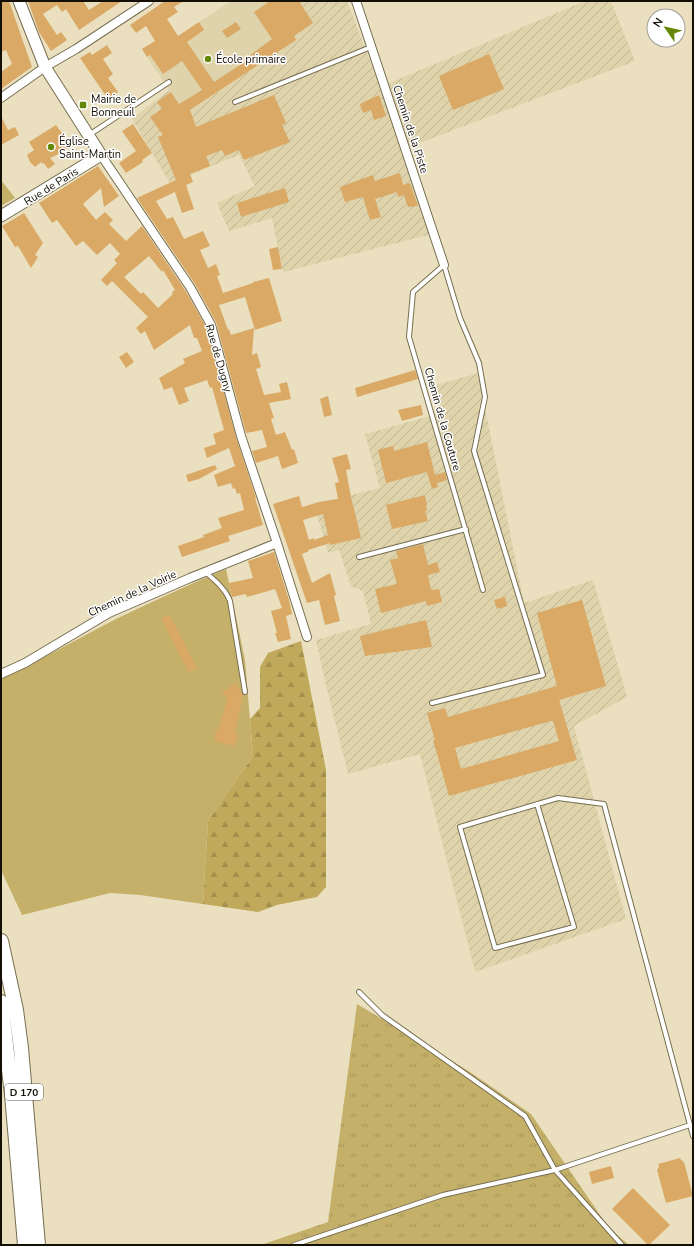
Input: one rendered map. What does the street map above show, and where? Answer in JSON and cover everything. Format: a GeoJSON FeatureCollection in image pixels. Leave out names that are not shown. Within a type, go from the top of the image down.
{"type":"FeatureCollection","features":[{"type":"Feature","properties":{"kind":"highway","name":"D 170"},"geometry":{"type":"LineString","coordinates":[[1,941],[16,1010],[21,1048],[38,1245]]}},
{"type":"Feature","properties":{"kind":"highway","name":"D 170"},"geometry":{"type":"LineString","coordinates":[[1,1002],[12,1095],[25,1245]]}},
{"type":"Feature","properties":{"kind":"street","name":"Rue de Dugny"},"geometry":{"type":"LineString","coordinates":[[19,1],[45,67],[88,136],[186,281],[211,325],[241,436],[278,543],[306,637]]}},
{"type":"Feature","properties":{"kind":"street"},"geometry":{"type":"LineString","coordinates":[[1,98],[45,67],[76,49],[149,1]]}},
{"type":"Feature","properties":{"kind":"street","name":"Chemin de la Piste"},"geometry":{"type":"LineString","coordinates":[[356,1],[444,265]]}},
{"type":"Feature","properties":{"kind":"street","name":"Rue de Paris"},"geometry":{"type":"LineString","coordinates":[[1,216],[101,155]]}},
{"type":"Feature","properties":{"kind":"street","name":"Chemin de la Voirie"},"geometry":{"type":"LineString","coordinates":[[1,674],[25,663],[109,613],[204,572],[278,543]]}},
{"type":"Feature","properties":{"kind":"lane"},"geometry":{"type":"LineString","coordinates":[[235,102],[372,47]]}},
{"type":"Feature","properties":{"kind":"lane"},"geometry":{"type":"LineString","coordinates":[[88,136],[169,82]]}},
{"type":"Feature","properties":{"kind":"lane"},"geometry":{"type":"LineString","coordinates":[[432,703],[543,675],[474,451],[485,397],[479,363],[460,318],[444,265]]}},
{"type":"Feature","properties":{"kind":"lane","name":"Chemin de la Couture"},"geometry":{"type":"LineString","coordinates":[[444,265],[413,292],[409,337],[484,590]]}},
{"type":"Feature","properties":{"kind":"lane"},"geometry":{"type":"LineString","coordinates":[[359,557],[466,529]]}},
{"type":"Feature","properties":{"kind":"lane"},"geometry":{"type":"LineString","coordinates":[[204,572],[228,596],[230,601],[246,692]]}},
{"type":"Feature","properties":{"kind":"lane"},"geometry":{"type":"LineString","coordinates":[[537,804],[574,927],[495,948],[460,827],[537,804],[558,798],[604,804],[693,1136]]}},
{"type":"Feature","properties":{"kind":"lane"},"geometry":{"type":"LineString","coordinates":[[359,992],[382,1015],[525,1116],[555,1170],[622,1245]]}},
{"type":"Feature","properties":{"kind":"lane"},"geometry":{"type":"LineString","coordinates":[[294,1245],[443,1195],[555,1170],[690,1125]]}},
{"type":"Feature","properties":{"kind":"shaded area","name":"École primaire"},"geometry":{"type":"Polygon","coordinates":[[[231,1],[270,1],[296,40],[185,113],[147,57],[231,1]]]}},
{"type":"Feature","properties":{"kind":"shaded area"},"geometry":{"type":"Polygon","coordinates":[[[270,1],[347,1],[380,87],[585,1],[611,1],[635,61],[404,149],[436,233],[283,272],[272,218],[229,231],[217,203],[255,186],[239,155],[170,183],[132,119],[169,90],[185,114],[296,40],[270,1]]]}},
{"type":"Feature","properties":{"kind":"shaded area"},"geometry":{"type":"Polygon","coordinates":[[[478,373],[524,603],[593,580],[627,697],[574,726],[626,919],[475,972],[420,754],[348,774],[316,640],[371,624],[363,591],[351,586],[339,550],[328,553],[314,504],[380,488],[365,434],[441,413],[433,386],[478,373]]]}},
{"type":"Feature","properties":{"kind":"green space"},"geometry":{"type":"Polygon","coordinates":[[[1,180],[15,198],[1,206],[1,180]]]}},
{"type":"Feature","properties":{"kind":"green space"},"geometry":{"type":"Polygon","coordinates":[[[226,569],[245,660],[253,756],[208,821],[203,904],[140,895],[110,893],[22,915],[1,870],[1,678],[118,618],[226,569]]]}},
{"type":"Feature","properties":{"kind":"green space"},"geometry":{"type":"Polygon","coordinates":[[[301,641],[326,770],[326,887],[317,897],[277,905],[258,912],[203,904],[208,821],[253,756],[250,719],[260,708],[260,667],[268,653],[301,641]]]}},
{"type":"Feature","properties":{"kind":"green space"},"geometry":{"type":"Polygon","coordinates":[[[357,1004],[467,1070],[531,1114],[609,1228],[629,1245],[261,1245],[328,1222],[357,1004]]]}},
{"type":"Feature","properties":{"kind":"building"},"geometry":{"type":"Polygon","coordinates":[[[1,1],[9,1],[32,67],[1,89],[1,72],[12,64],[6,50],[1,52],[1,1]]]}},
{"type":"Feature","properties":{"kind":"building"},"geometry":{"type":"Polygon","coordinates":[[[28,1],[83,1],[89,10],[103,1],[122,1],[79,30],[66,9],[62,12],[57,5],[43,14],[57,35],[61,32],[67,40],[51,51],[39,32],[28,1]]]}},
{"type":"Feature","properties":{"kind":"building"},"geometry":{"type":"Polygon","coordinates":[[[165,1],[184,1],[174,7],[178,12],[167,19],[178,36],[199,22],[204,30],[187,42],[214,82],[252,57],[251,55],[253,53],[272,39],[254,12],[270,1],[299,1],[313,23],[294,36],[296,40],[190,110],[196,127],[274,95],[286,123],[282,125],[290,142],[244,160],[239,150],[225,156],[222,150],[206,156],[210,166],[190,174],[193,182],[186,185],[194,209],[182,213],[175,192],[156,201],[167,219],[173,217],[184,239],[203,231],[210,246],[200,250],[208,268],[216,264],[220,275],[217,276],[223,293],[269,278],[282,321],[255,330],[245,297],[219,305],[231,335],[254,328],[252,355],[257,353],[261,367],[256,369],[264,395],[281,392],[279,384],[287,382],[291,399],[269,403],[274,418],[271,419],[276,435],[285,432],[292,450],[294,449],[298,463],[282,469],[278,456],[256,463],[252,451],[267,447],[262,430],[246,433],[216,322],[195,284],[137,198],[176,180],[158,137],[163,135],[150,117],[162,109],[157,102],[171,92],[179,104],[202,90],[182,61],[163,74],[150,55],[147,57],[142,49],[155,41],[146,26],[136,33],[130,25],[165,1]]]}},
{"type":"Feature","properties":{"kind":"building"},"geometry":{"type":"Polygon","coordinates":[[[236,22],[241,29],[227,38],[222,31],[236,22]]]}},
{"type":"Feature","properties":{"kind":"building"},"geometry":{"type":"Polygon","coordinates":[[[107,45],[112,53],[103,59],[113,74],[108,78],[118,92],[108,99],[80,58],[90,52],[92,55],[107,45]]]}},
{"type":"Feature","properties":{"kind":"building"},"geometry":{"type":"Polygon","coordinates":[[[489,54],[504,89],[453,110],[439,76],[489,54]]]}},
{"type":"Feature","properties":{"kind":"building"},"geometry":{"type":"Polygon","coordinates":[[[379,95],[386,116],[374,120],[371,110],[363,113],[360,104],[379,95]]]}},
{"type":"Feature","properties":{"kind":"building"},"geometry":{"type":"Polygon","coordinates":[[[1,116],[8,130],[15,127],[19,135],[1,145],[1,116]]]}},
{"type":"Feature","properties":{"kind":"building"},"geometry":{"type":"Polygon","coordinates":[[[133,124],[152,153],[142,160],[143,162],[126,173],[119,163],[136,151],[122,131],[133,124]]]}},
{"type":"Feature","properties":{"kind":"building","name":"Église Saint-Martin"},"geometry":{"type":"Polygon","coordinates":[[[56,125],[71,146],[50,158],[55,164],[48,169],[44,163],[43,164],[41,162],[35,167],[30,162],[27,155],[34,150],[29,142],[56,125]]]}},
{"type":"Feature","properties":{"kind":"building"},"geometry":{"type":"Polygon","coordinates":[[[98,166],[119,196],[104,207],[101,188],[83,204],[96,220],[105,212],[113,220],[109,224],[126,241],[142,226],[185,290],[206,327],[236,437],[256,498],[263,525],[228,536],[230,541],[182,557],[178,546],[204,537],[203,535],[222,528],[218,518],[244,510],[240,493],[237,494],[231,483],[218,487],[214,475],[235,466],[229,448],[207,458],[204,448],[216,444],[213,434],[224,430],[212,387],[210,388],[207,380],[184,388],[189,401],[179,405],[172,387],[164,390],[159,378],[185,363],[183,359],[202,351],[197,338],[194,338],[190,325],[154,350],[145,331],[141,334],[136,328],[148,317],[112,281],[107,286],[101,280],[117,263],[114,260],[120,254],[110,243],[97,255],[83,241],[76,246],[57,220],[52,223],[39,203],[98,166]],[[149,256],[124,277],[141,294],[143,292],[158,308],[173,294],[172,292],[175,290],[163,270],[162,272],[149,256]]]}},
{"type":"Feature","properties":{"kind":"building"},"geometry":{"type":"Polygon","coordinates":[[[400,173],[403,185],[410,183],[418,206],[408,207],[404,195],[398,197],[397,192],[375,199],[381,217],[370,220],[363,197],[345,202],[340,187],[373,175],[375,181],[400,173]]]}},
{"type":"Feature","properties":{"kind":"building"},"geometry":{"type":"Polygon","coordinates":[[[285,188],[289,202],[241,217],[237,203],[285,188]]]}},
{"type":"Feature","properties":{"kind":"building"},"geometry":{"type":"Polygon","coordinates":[[[24,213],[43,243],[35,255],[38,257],[31,268],[18,246],[15,247],[2,226],[24,213]]]}},
{"type":"Feature","properties":{"kind":"building"},"geometry":{"type":"Polygon","coordinates":[[[278,247],[282,269],[273,270],[269,249],[278,247]]]}},
{"type":"Feature","properties":{"kind":"building"},"geometry":{"type":"Polygon","coordinates":[[[127,352],[134,362],[126,368],[119,357],[127,352]]]}},
{"type":"Feature","properties":{"kind":"building"},"geometry":{"type":"Polygon","coordinates":[[[415,370],[418,379],[357,397],[355,388],[415,370]]]}},
{"type":"Feature","properties":{"kind":"building"},"geometry":{"type":"Polygon","coordinates":[[[328,396],[332,415],[324,417],[320,399],[328,396]]]}},
{"type":"Feature","properties":{"kind":"building"},"geometry":{"type":"Polygon","coordinates":[[[421,405],[423,415],[402,421],[398,410],[421,405]]]}},
{"type":"Feature","properties":{"kind":"building"},"geometry":{"type":"Polygon","coordinates":[[[427,442],[435,475],[445,472],[447,480],[437,483],[438,487],[432,489],[427,472],[386,483],[378,450],[393,446],[394,451],[427,442]]]}},
{"type":"Feature","properties":{"kind":"building"},"geometry":{"type":"Polygon","coordinates":[[[347,454],[351,469],[346,470],[361,538],[330,545],[330,543],[308,550],[309,551],[302,554],[312,583],[330,573],[336,595],[334,596],[340,621],[325,625],[319,600],[307,603],[273,504],[299,496],[302,507],[338,499],[335,483],[339,482],[332,458],[347,454]],[[323,514],[303,520],[309,540],[314,538],[314,540],[328,535],[323,514]]]}},
{"type":"Feature","properties":{"kind":"building"},"geometry":{"type":"Polygon","coordinates":[[[215,465],[217,469],[199,479],[188,482],[186,475],[215,465]]]}},
{"type":"Feature","properties":{"kind":"building"},"geometry":{"type":"Polygon","coordinates":[[[425,495],[427,511],[425,511],[428,521],[392,529],[386,505],[425,495]]]}},
{"type":"Feature","properties":{"kind":"building"},"geometry":{"type":"Polygon","coordinates":[[[423,544],[428,565],[437,562],[440,572],[428,575],[431,590],[439,589],[442,602],[427,606],[426,601],[381,613],[375,589],[397,584],[390,560],[398,558],[396,551],[423,544]]]}},
{"type":"Feature","properties":{"kind":"building"},"geometry":{"type":"Polygon","coordinates":[[[274,552],[292,614],[286,616],[291,639],[278,642],[271,611],[282,608],[275,589],[247,597],[246,594],[232,597],[229,583],[253,578],[248,561],[274,552]]]}},
{"type":"Feature","properties":{"kind":"building"},"geometry":{"type":"Polygon","coordinates":[[[505,597],[507,606],[497,609],[494,600],[505,597]]]}},
{"type":"Feature","properties":{"kind":"building"},"geometry":{"type":"Polygon","coordinates":[[[582,600],[606,686],[559,700],[577,760],[449,796],[427,713],[445,708],[448,717],[557,686],[537,613],[582,600]],[[553,721],[455,748],[461,769],[559,741],[553,721]]]}},
{"type":"Feature","properties":{"kind":"building"},"geometry":{"type":"Polygon","coordinates":[[[169,614],[197,668],[189,672],[161,619],[169,614]]]}},
{"type":"Feature","properties":{"kind":"building"},"geometry":{"type":"Polygon","coordinates":[[[426,620],[432,647],[365,656],[360,636],[426,620]]]}},
{"type":"Feature","properties":{"kind":"building"},"geometry":{"type":"Polygon","coordinates":[[[236,683],[243,696],[235,733],[238,734],[235,746],[214,741],[216,729],[219,730],[227,698],[222,692],[236,683]]]}},
{"type":"Feature","properties":{"kind":"building"},"geometry":{"type":"Polygon","coordinates":[[[680,1158],[684,1162],[693,1196],[666,1203],[657,1170],[659,1167],[658,1164],[680,1158]]]}},
{"type":"Feature","properties":{"kind":"building"},"geometry":{"type":"Polygon","coordinates":[[[611,1166],[614,1178],[592,1184],[589,1172],[611,1166]]]}},
{"type":"Feature","properties":{"kind":"building"},"geometry":{"type":"Polygon","coordinates":[[[633,1188],[670,1225],[649,1245],[612,1209],[633,1188]]]}},
{"type":"Feature","properties":{"kind":"place","name":"École primaire"},"geometry":{"type":"Point","coordinates":[208,59]}},
{"type":"Feature","properties":{"kind":"place","name":"Mairie de Bonneuil"},"geometry":{"type":"Point","coordinates":[83,105]}},
{"type":"Feature","properties":{"kind":"place","name":"Église Saint-Martin"},"geometry":{"type":"Point","coordinates":[51,147]}}]}
